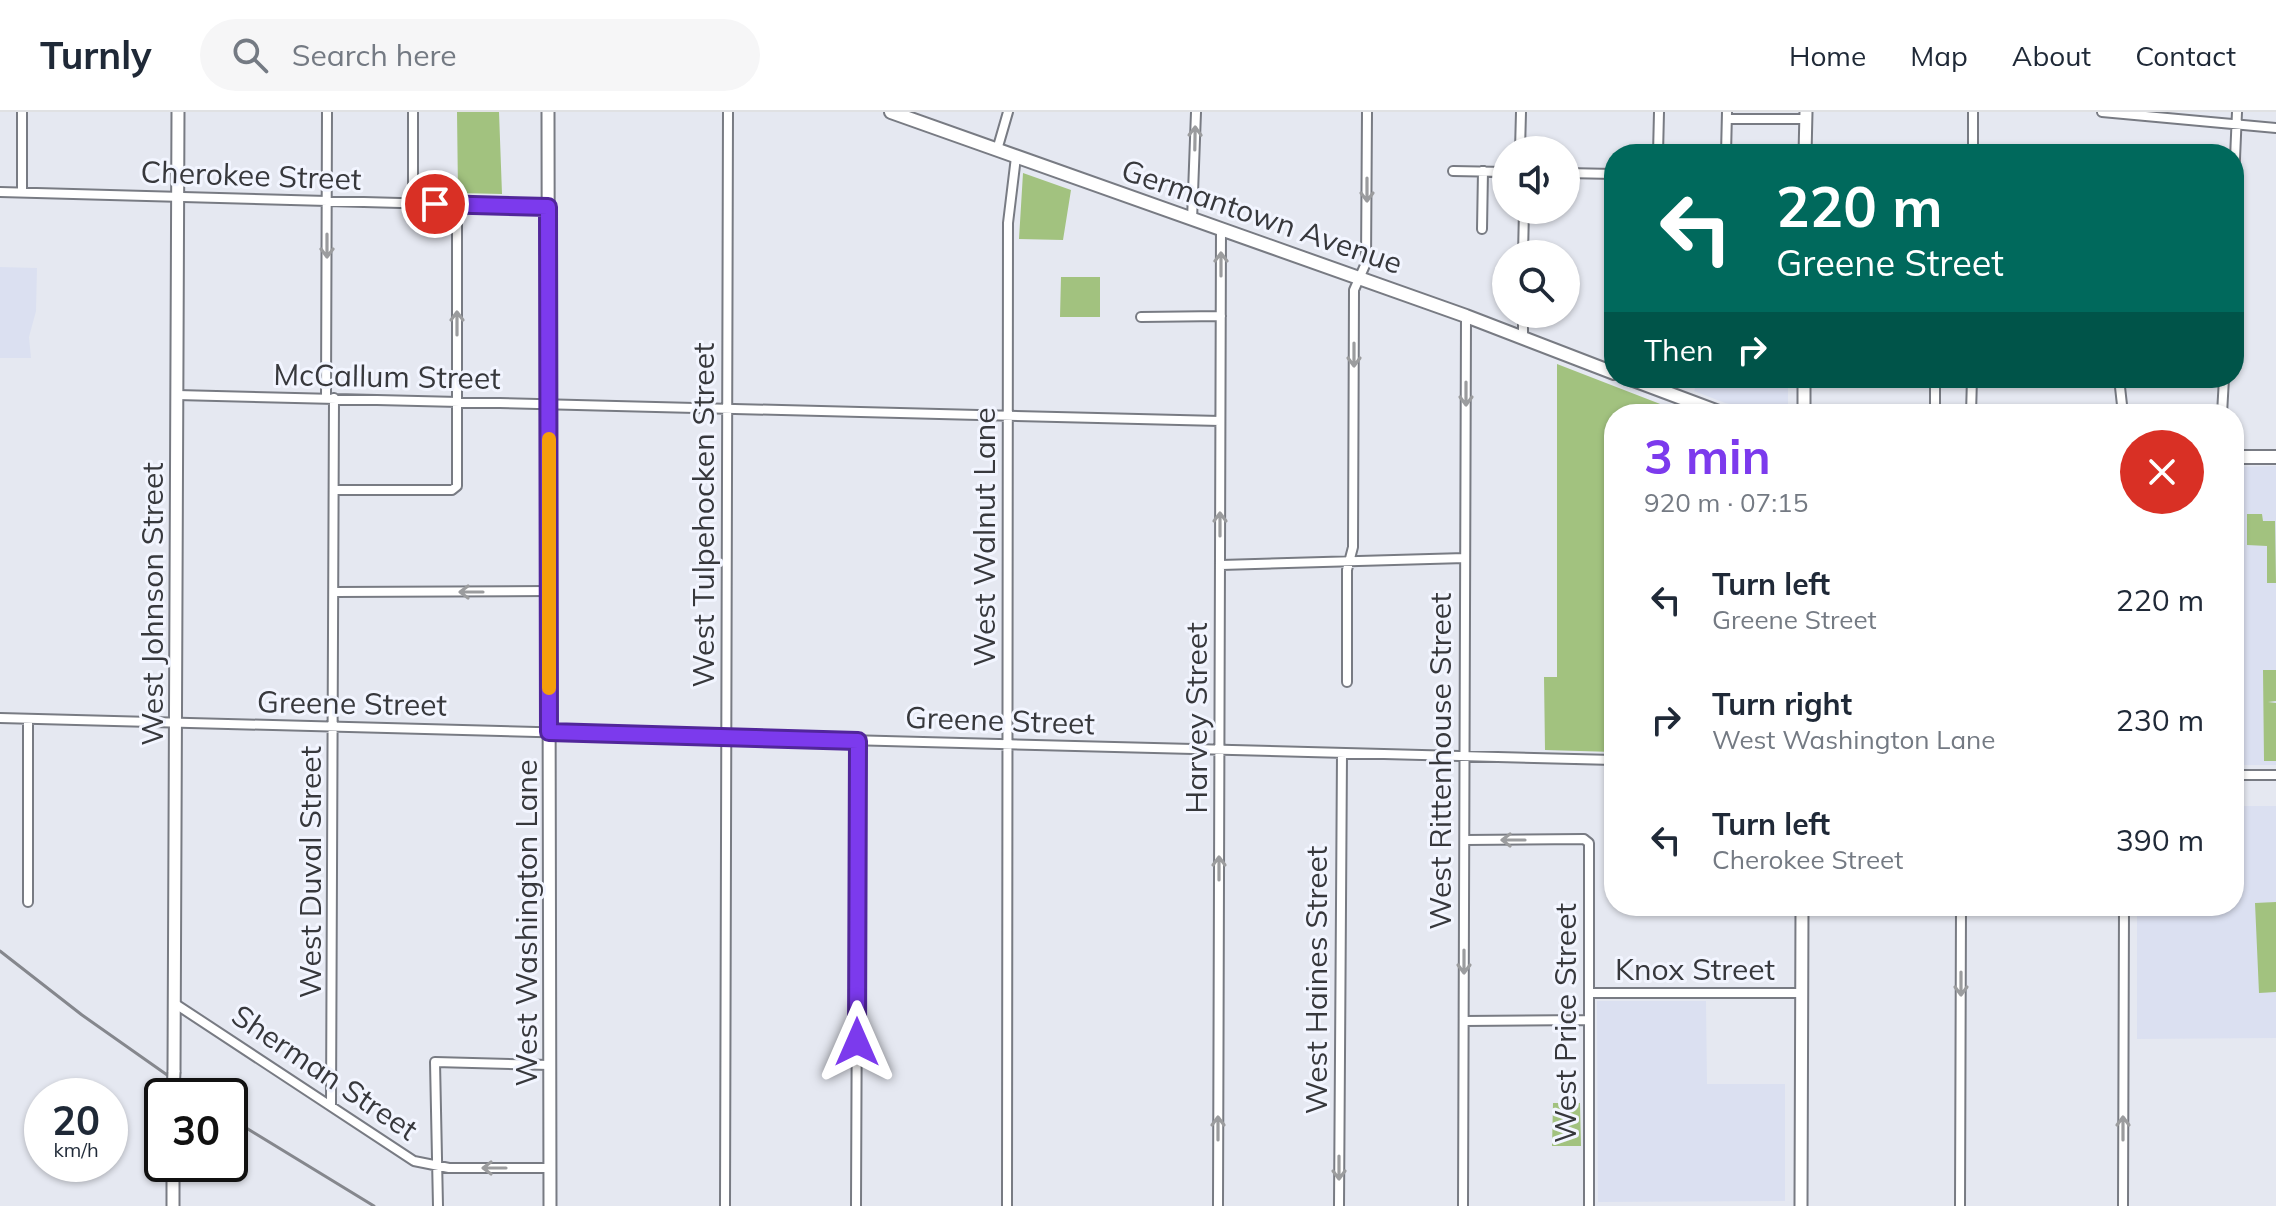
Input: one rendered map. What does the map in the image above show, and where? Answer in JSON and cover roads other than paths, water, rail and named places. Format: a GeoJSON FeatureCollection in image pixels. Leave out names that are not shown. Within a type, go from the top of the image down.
{"type":"FeatureCollection","features":[{"type":"Feature","properties":{"kind":"main road","name":"Germantown Avenue"},"geometry":{"type":"LineString","coordinates":[[891,112],[915,116],[1016,157],[1466,316],[1604,369]]}},
{"type":"Feature","properties":{"kind":"main road"},"geometry":{"type":"LineString","coordinates":[[1656,388],[1698,404]]}},
{"type":"Feature","properties":{"kind":"main road"},"geometry":{"type":"LineString","coordinates":[[2244,457],[2276,457]]}},
{"type":"Feature","properties":{"kind":"street"},"geometry":{"type":"LineString","coordinates":[[22,112],[22,192]]}},
{"type":"Feature","properties":{"kind":"street","name":"West Johnson Street"},"geometry":{"type":"LineString","coordinates":[[174,1078],[178,112]]}},
{"type":"Feature","properties":{"kind":"street","name":"West Duval Street"},"geometry":{"type":"LineString","coordinates":[[327,112],[330,398],[335,490],[331,1106]]}},
{"type":"Feature","properties":{"kind":"street"},"geometry":{"type":"LineString","coordinates":[[413,112],[413,203]]}},
{"type":"Feature","properties":{"kind":"street","name":"West Washington Lane"},"geometry":{"type":"LineString","coordinates":[[548,112],[550,1206]]}},
{"type":"Feature","properties":{"kind":"street","name":"West Tulpehocken Street"},"geometry":{"type":"LineString","coordinates":[[725,1206],[728,112]]}},
{"type":"Feature","properties":{"kind":"street"},"geometry":{"type":"LineString","coordinates":[[997,150],[1008,112]]}},
{"type":"Feature","properties":{"kind":"street"},"geometry":{"type":"LineString","coordinates":[[1192,220],[1196,112]]}},
{"type":"Feature","properties":{"kind":"street"},"geometry":{"type":"LineString","coordinates":[[1347,682],[1354,290],[1366,263],[1367,112]]}},
{"type":"Feature","properties":{"kind":"street"},"geometry":{"type":"LineString","coordinates":[[1520,136],[1521,112]]}},
{"type":"Feature","properties":{"kind":"street"},"geometry":{"type":"LineString","coordinates":[[1658,144],[1659,112]]}},
{"type":"Feature","properties":{"kind":"street"},"geometry":{"type":"LineString","coordinates":[[1973,112],[1973,144]]}},
{"type":"Feature","properties":{"kind":"street"},"geometry":{"type":"LineString","coordinates":[[2102,112],[2276,128]]}},
{"type":"Feature","properties":{"kind":"street"},"geometry":{"type":"LineString","coordinates":[[2236,144],[2237,112]]}},
{"type":"Feature","properties":{"kind":"street"},"geometry":{"type":"LineString","coordinates":[[1726,144],[1727,115],[1806,115],[1805,144]]}},
{"type":"Feature","properties":{"kind":"street","name":"West Walnut Lane"},"geometry":{"type":"LineString","coordinates":[[1007,1206],[1008,210],[1016,157]]}},
{"type":"Feature","properties":{"kind":"street"},"geometry":{"type":"LineString","coordinates":[[1453,171],[1492,171]]}},
{"type":"Feature","properties":{"kind":"street"},"geometry":{"type":"LineString","coordinates":[[1482,229],[1483,171]]}},
{"type":"Feature","properties":{"kind":"street"},"geometry":{"type":"LineString","coordinates":[[1580,173],[1604,174]]}},
{"type":"Feature","properties":{"kind":"street","name":"Cherokee Street"},"geometry":{"type":"LineString","coordinates":[[0,192],[548,207]]}},
{"type":"Feature","properties":{"kind":"street"},"geometry":{"type":"LineString","coordinates":[[335,490],[455,489],[457,205]]}},
{"type":"Feature","properties":{"kind":"street","name":"Harvey Street"},"geometry":{"type":"LineString","coordinates":[[1218,1206],[1221,230]]}},
{"type":"Feature","properties":{"kind":"street"},"geometry":{"type":"LineString","coordinates":[[1141,317],[1221,316]]}},
{"type":"Feature","properties":{"kind":"street","name":"West Rittenhouse Street"},"geometry":{"type":"LineString","coordinates":[[1463,1206],[1466,316]]}},
{"type":"Feature","properties":{"kind":"street"},"geometry":{"type":"LineString","coordinates":[[1523,328],[1523,337]]}},
{"type":"Feature","properties":{"kind":"street","name":"McCallum Street"},"geometry":{"type":"LineString","coordinates":[[177,395],[1220,421]]}},
{"type":"Feature","properties":{"kind":"street"},"geometry":{"type":"LineString","coordinates":[[1221,565],[1465,558]]}},
{"type":"Feature","properties":{"kind":"street"},"geometry":{"type":"LineString","coordinates":[[335,592],[549,591]]}},
{"type":"Feature","properties":{"kind":"street","name":"Greene Street"},"geometry":{"type":"LineString","coordinates":[[0,718],[1604,760]]}},
{"type":"Feature","properties":{"kind":"street"},"geometry":{"type":"LineString","coordinates":[[28,719],[28,902]]}},
{"type":"Feature","properties":{"kind":"street"},"geometry":{"type":"LineString","coordinates":[[856,1206],[858,741]]}},
{"type":"Feature","properties":{"kind":"street","name":"West Haines Street"},"geometry":{"type":"LineString","coordinates":[[1339,1206],[1342,754]]}},
{"type":"Feature","properties":{"kind":"street"},"geometry":{"type":"LineString","coordinates":[[2244,775],[2276,775]]}},
{"type":"Feature","properties":{"kind":"street","name":"West Price Street"},"geometry":{"type":"LineString","coordinates":[[1465,840],[1588,841],[1589,1206]]}},
{"type":"Feature","properties":{"kind":"street"},"geometry":{"type":"LineString","coordinates":[[1801,1206],[1802,916]]}},
{"type":"Feature","properties":{"kind":"street"},"geometry":{"type":"LineString","coordinates":[[1960,1206],[1961,916]]}},
{"type":"Feature","properties":{"kind":"street"},"geometry":{"type":"LineString","coordinates":[[2123,1206],[2124,916]]}},
{"type":"Feature","properties":{"kind":"street","name":"Knox Street"},"geometry":{"type":"LineString","coordinates":[[1589,993],[1801,993]]}},
{"type":"Feature","properties":{"kind":"street","name":"Sherman Street"},"geometry":{"type":"LineString","coordinates":[[174,1003],[404,1155],[437,1167],[550,1168]]}},
{"type":"Feature","properties":{"kind":"street","name":"Knox Street"},"geometry":{"type":"LineString","coordinates":[[1464,1021],[1589,1020]]}},
{"type":"Feature","properties":{"kind":"street"},"geometry":{"type":"LineString","coordinates":[[438,1206],[435,1062],[550,1065]]}},
{"type":"Feature","properties":{"kind":"street"},"geometry":{"type":"LineString","coordinates":[[173,1182],[173,1206]]}},
{"type":"Feature","properties":{"kind":"railway"},"geometry":{"type":"LineString","coordinates":[[0,951],[82,1015],[171,1078]]}},
{"type":"Feature","properties":{"kind":"railway"},"geometry":{"type":"LineString","coordinates":[[248,1129],[374,1206]]}}]}
